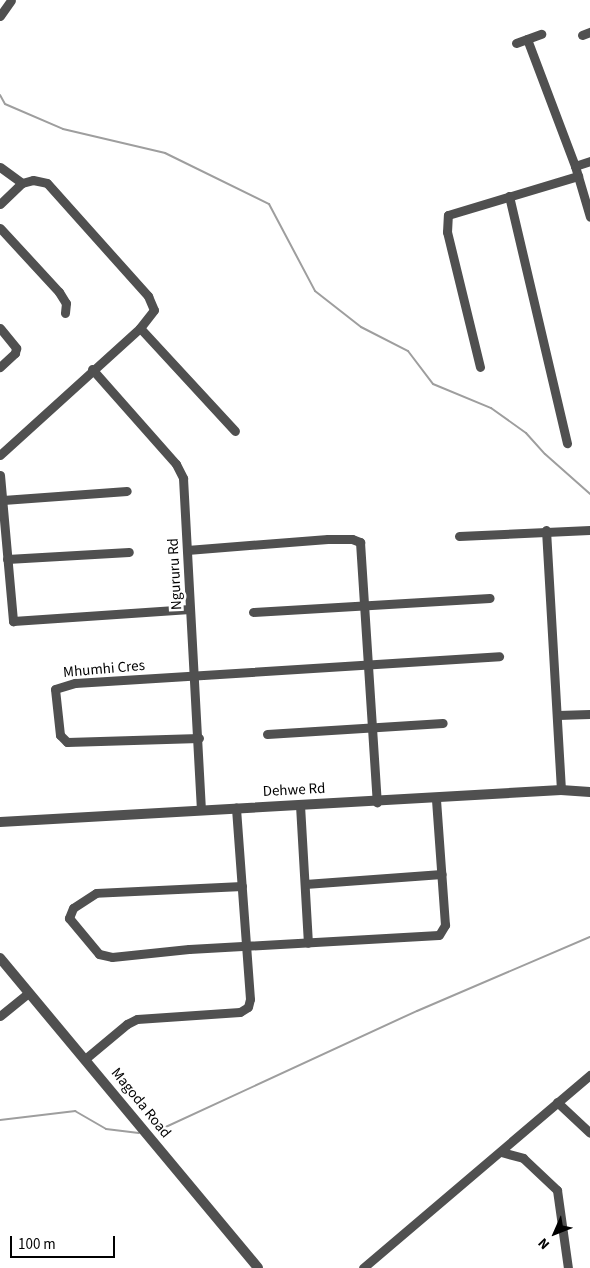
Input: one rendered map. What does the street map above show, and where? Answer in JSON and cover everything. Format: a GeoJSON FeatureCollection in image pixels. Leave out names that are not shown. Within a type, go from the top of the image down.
{"type":"FeatureCollection","features":[{"type":"Feature","properties":{"kind":"street"},"geometry":{"type":"LineString","coordinates":[[0,16],[11,0]]}},
{"type":"Feature","properties":{"kind":"street"},"geometry":{"type":"LineString","coordinates":[[516,43],[541,34]]}},
{"type":"Feature","properties":{"kind":"street"},"geometry":{"type":"LineString","coordinates":[[527,39],[576,166],[590,217]]}},
{"type":"Feature","properties":{"kind":"street"},"geometry":{"type":"LineString","coordinates":[[576,166],[590,161]]}},
{"type":"Feature","properties":{"kind":"street"},"geometry":{"type":"LineString","coordinates":[[0,167],[22,183]]}},
{"type":"Feature","properties":{"kind":"street"},"geometry":{"type":"LineString","coordinates":[[480,367],[446,220],[452,212],[578,176]]}},
{"type":"Feature","properties":{"kind":"street"},"geometry":{"type":"LineString","coordinates":[[0,204],[22,183],[33,180],[47,182],[148,296],[153,313],[140,328],[92,369],[0,455]]}},
{"type":"Feature","properties":{"kind":"street"},"geometry":{"type":"LineString","coordinates":[[508,196],[567,443]]}},
{"type":"Feature","properties":{"kind":"street"},"geometry":{"type":"LineString","coordinates":[[0,228],[59,292],[66,303],[65,313]]}},
{"type":"Feature","properties":{"kind":"street"},"geometry":{"type":"LineString","coordinates":[[0,328],[16,348],[15,353],[0,368]]}},
{"type":"Feature","properties":{"kind":"street"},"geometry":{"type":"LineString","coordinates":[[140,328],[235,431]]}},
{"type":"Feature","properties":{"kind":"street","name":"Ngururu Rd"},"geometry":{"type":"LineString","coordinates":[[92,369],[181,471],[199,738],[201,810]]}},
{"type":"Feature","properties":{"kind":"street"},"geometry":{"type":"LineString","coordinates":[[0,475],[11,618],[16,622],[190,609]]}},
{"type":"Feature","properties":{"kind":"street"},"geometry":{"type":"LineString","coordinates":[[3,500],[127,491]]}},
{"type":"Feature","properties":{"kind":"street"},"geometry":{"type":"LineString","coordinates":[[459,536],[546,530],[590,530]]}},
{"type":"Feature","properties":{"kind":"street"},"geometry":{"type":"LineString","coordinates":[[546,530],[561,790]]}},
{"type":"Feature","properties":{"kind":"street"},"geometry":{"type":"LineString","coordinates":[[187,550],[357,540],[363,549],[377,802]]}},
{"type":"Feature","properties":{"kind":"street"},"geometry":{"type":"LineString","coordinates":[[6,560],[129,552]]}},
{"type":"Feature","properties":{"kind":"street"},"geometry":{"type":"LineString","coordinates":[[253,612],[365,607],[490,598]]}},
{"type":"Feature","properties":{"kind":"street"},"geometry":{"type":"LineString","coordinates":[[194,676],[499,656]]}},
{"type":"Feature","properties":{"kind":"street","name":"Mhumhi Cres"},"geometry":{"type":"LineString","coordinates":[[194,676],[68,684],[55,689],[60,735],[68,742],[199,738]]}},
{"type":"Feature","properties":{"kind":"street"},"geometry":{"type":"LineString","coordinates":[[558,714],[590,714]]}},
{"type":"Feature","properties":{"kind":"street"},"geometry":{"type":"LineString","coordinates":[[267,734],[443,723]]}},
{"type":"Feature","properties":{"kind":"street","name":"Dehwe Rd"},"geometry":{"type":"LineString","coordinates":[[0,822],[377,802],[561,790],[590,792]]}},
{"type":"Feature","properties":{"kind":"street"},"geometry":{"type":"LineString","coordinates":[[242,886],[96,893],[74,908],[70,918],[90,946],[106,957],[246,946],[439,935],[445,925],[436,798]]}},
{"type":"Feature","properties":{"kind":"street"},"geometry":{"type":"LineString","coordinates":[[300,805],[308,943]]}},
{"type":"Feature","properties":{"kind":"street"},"geometry":{"type":"LineString","coordinates":[[85,1059],[127,1024],[138,1020],[245,1010],[250,999],[236,808]]}},
{"type":"Feature","properties":{"kind":"street"},"geometry":{"type":"LineString","coordinates":[[306,884],[442,874]]}},
{"type":"Feature","properties":{"kind":"street","name":"Magoda Road"},"geometry":{"type":"LineString","coordinates":[[0,958],[258,1268]]}},
{"type":"Feature","properties":{"kind":"street"},"geometry":{"type":"LineString","coordinates":[[0,1016],[28,993]]}},
{"type":"Feature","properties":{"kind":"street"},"geometry":{"type":"LineString","coordinates":[[363,1268],[590,1075]]}},
{"type":"Feature","properties":{"kind":"street"},"geometry":{"type":"LineString","coordinates":[[557,1102],[590,1133]]}},
{"type":"Feature","properties":{"kind":"street"},"geometry":{"type":"LineString","coordinates":[[501,1152],[523,1158],[558,1190],[568,1268]]}},
{"type":"Feature","properties":{"kind":"waterway"},"geometry":{"type":"LineString","coordinates":[[0,95],[5,104],[63,129],[165,153],[269,204],[315,291],[361,327],[408,351],[433,384],[491,408],[526,433],[545,454],[590,494]]}},
{"type":"Feature","properties":{"kind":"waterway"},"geometry":{"type":"LineString","coordinates":[[157,1131],[417,1011],[590,937]]}},
{"type":"Feature","properties":{"kind":"waterway"},"geometry":{"type":"LineString","coordinates":[[0,1120],[75,1111],[106,1129],[139,1133]]}}]}
